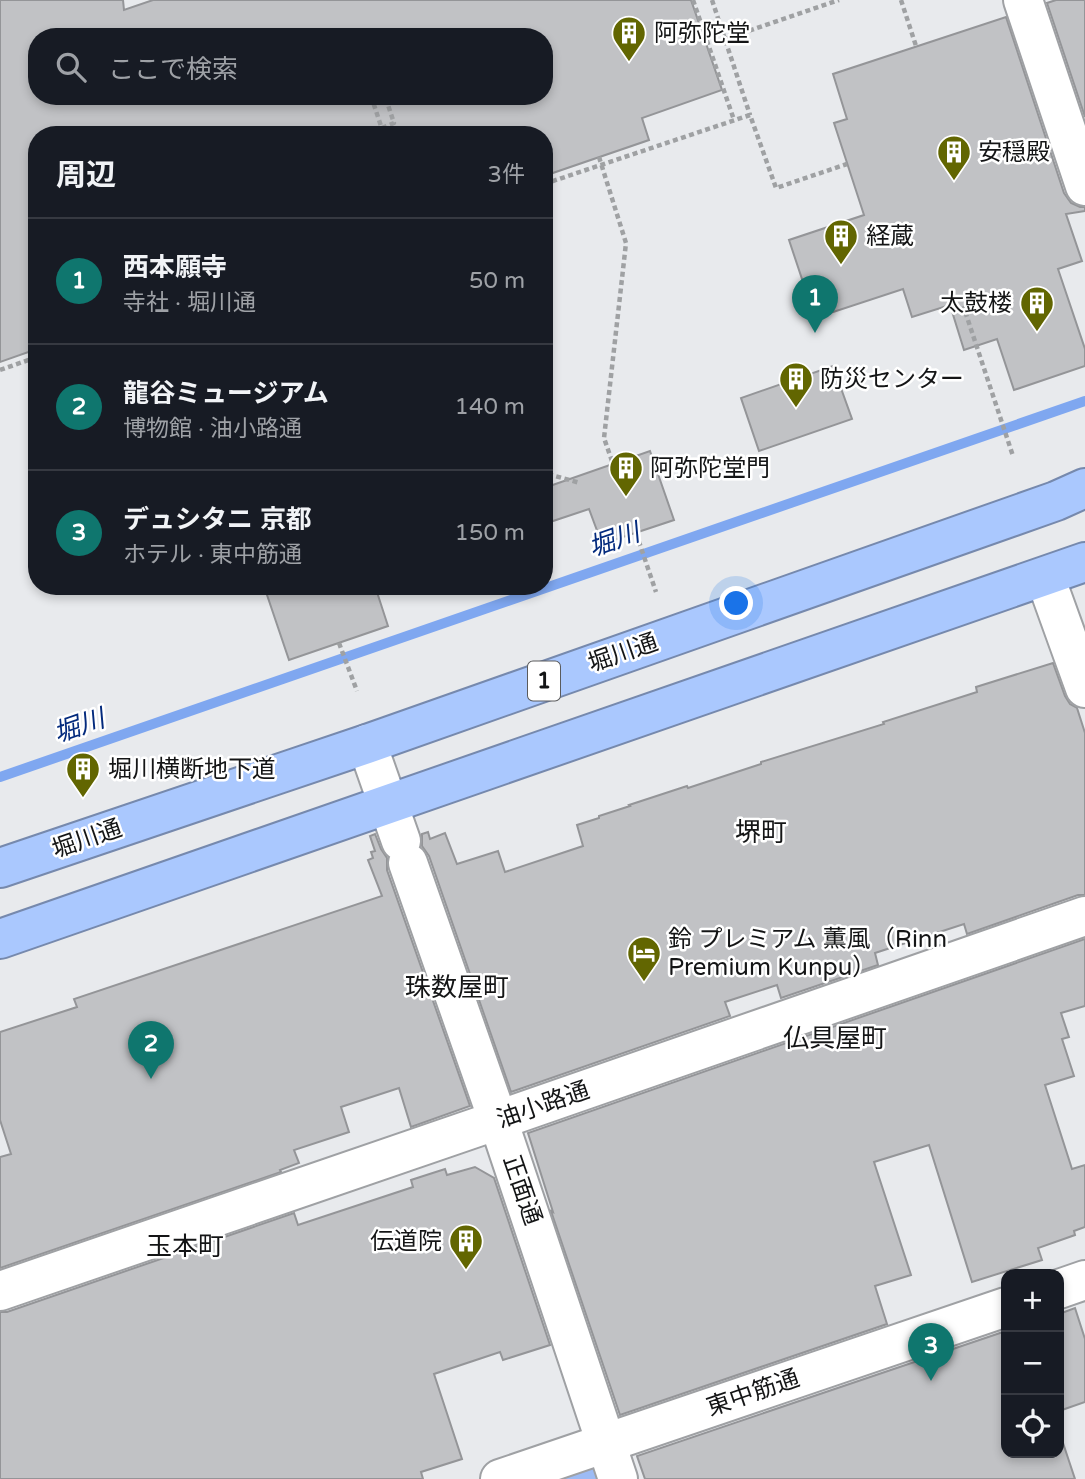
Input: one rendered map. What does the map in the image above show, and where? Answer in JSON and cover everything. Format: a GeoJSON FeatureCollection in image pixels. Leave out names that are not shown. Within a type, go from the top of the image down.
{"type":"FeatureCollection","features":[{"type":"Feature","properties":{"kind":"highway","name":"堀川通"},"geometry":{"type":"LineString","coordinates":[[0,868],[367,744],[1056,501],[1085,488]]}},
{"type":"Feature","properties":{"kind":"highway"},"geometry":{"type":"LineString","coordinates":[[0,939],[1085,562]]}},
{"type":"Feature","properties":{"kind":"street"},"geometry":{"type":"LineString","coordinates":[[1023,0],[1085,186]]}},
{"type":"Feature","properties":{"kind":"street"},"geometry":{"type":"LineString","coordinates":[[1045,577],[1085,688]]}},
{"type":"Feature","properties":{"kind":"street","name":"正面通"},"geometry":{"type":"LineString","coordinates":[[367,744],[498,1120],[618,1479]]}},
{"type":"Feature","properties":{"kind":"street","name":"油小路通"},"geometry":{"type":"LineString","coordinates":[[0,1292],[1085,916]]}},
{"type":"Feature","properties":{"kind":"street"},"geometry":{"type":"LineString","coordinates":[[1064,1287],[1085,1280]]}},
{"type":"Feature","properties":{"kind":"street","name":"東中筋通"},"geometry":{"type":"LineString","coordinates":[[500,1479],[1001,1309]]}},
{"type":"Feature","properties":{"kind":"path"},"geometry":{"type":"LineString","coordinates":[[693,0],[734,120]]}},
{"type":"Feature","properties":{"kind":"path"},"geometry":{"type":"LineString","coordinates":[[712,0],[776,188],[847,164]]}},
{"type":"Feature","properties":{"kind":"path"},"geometry":{"type":"LineString","coordinates":[[725,39],[839,0]]}},
{"type":"Feature","properties":{"kind":"path"},"geometry":{"type":"LineString","coordinates":[[901,0],[916,46]]}},
{"type":"Feature","properties":{"kind":"path"},"geometry":{"type":"LineString","coordinates":[[374,105],[381,126]]}},
{"type":"Feature","properties":{"kind":"path"},"geometry":{"type":"LineString","coordinates":[[388,105],[394,124],[388,126]]}},
{"type":"Feature","properties":{"kind":"path"},"geometry":{"type":"LineString","coordinates":[[553,181],[750,115]]}},
{"type":"Feature","properties":{"kind":"path"},"geometry":{"type":"LineString","coordinates":[[599,157],[626,243],[604,438],[613,464]]}},
{"type":"Feature","properties":{"kind":"path"},"geometry":{"type":"LineString","coordinates":[[982,294],[985,302],[964,308],[1013,456]]}},
{"type":"Feature","properties":{"kind":"path"},"geometry":{"type":"LineString","coordinates":[[0,370],[28,360]]}},
{"type":"Feature","properties":{"kind":"path"},"geometry":{"type":"LineString","coordinates":[[553,475],[580,483]]}},
{"type":"Feature","properties":{"kind":"path"},"geometry":{"type":"LineString","coordinates":[[636,533],[656,592]]}},
{"type":"Feature","properties":{"kind":"path"},"geometry":{"type":"LineString","coordinates":[[339,643],[357,691]]}},
{"type":"Feature","properties":{"kind":"shaded area"},"geometry":{"type":"Polygon","coordinates":[[[596,1462],[601,1479],[543,1479],[596,1462]]]}},
{"type":"Feature","properties":{"kind":"building"},"geometry":{"type":"Polygon","coordinates":[[[0,0],[123,0],[124,10],[153,0],[691,0],[722,90],[642,118],[649,140],[553,173],[553,126],[28,126],[28,352],[0,362],[0,0]]]}},
{"type":"Feature","properties":{"kind":"building"},"geometry":{"type":"Polygon","coordinates":[[[1056,0],[1085,0],[1085,117],[1047,3],[1056,0]]]}},
{"type":"Feature","properties":{"kind":"building","name":"安穏殿"},"geometry":{"type":"Polygon","coordinates":[[[1006,17],[1064,193],[1071,203],[1085,207],[1085,211],[1066,214],[1082,261],[1058,269],[1085,349],[1085,366],[1014,390],[997,339],[964,350],[950,305],[912,317],[903,289],[815,318],[789,240],[864,215],[834,123],[847,119],[833,74],[1006,17]]]}},
{"type":"Feature","properties":{"kind":"building","name":"防災センター"},"geometry":{"type":"Polygon","coordinates":[[[833,366],[852,419],[759,451],[741,398],[833,366]]]}},
{"type":"Feature","properties":{"kind":"building","name":"阿弥陀堂門"},"geometry":{"type":"Polygon","coordinates":[[[650,451],[674,520],[602,544],[589,509],[553,521],[553,485],[650,451]]]}},
{"type":"Feature","properties":{"kind":"building"},"geometry":{"type":"Polygon","coordinates":[[[267,595],[378,595],[388,626],[289,660],[267,595]]]}},
{"type":"Feature","properties":{"kind":"building"},"geometry":{"type":"Polygon","coordinates":[[[1053,663],[1065,696],[1070,704],[1077,708],[1085,733],[1085,895],[1078,895],[967,934],[964,924],[875,953],[878,965],[781,998],[777,985],[725,1002],[730,1016],[511,1092],[429,856],[422,846],[422,834],[428,832],[430,839],[445,833],[457,864],[498,851],[505,872],[583,846],[577,825],[599,816],[884,724],[883,722],[977,692],[976,687],[1053,663]]]}},
{"type":"Feature","properties":{"kind":"building"},"geometry":{"type":"Polygon","coordinates":[[[375,834],[387,858],[387,870],[470,1106],[411,1127],[399,1088],[341,1107],[349,1132],[294,1150],[299,1163],[280,1170],[281,1172],[0,1268],[0,1157],[11,1154],[0,1120],[0,1032],[77,1007],[74,999],[382,896],[368,860],[373,858],[371,852],[375,851],[370,836],[375,834]]]}},
{"type":"Feature","properties":{"kind":"building"},"geometry":{"type":"Polygon","coordinates":[[[1085,939],[1085,1006],[1061,1013],[1069,1037],[1062,1039],[1074,1076],[1045,1085],[1072,1169],[1085,1165],[1085,1227],[1074,1231],[1075,1235],[1038,1248],[1042,1260],[1013,1269],[1001,1269],[1001,1273],[972,1282],[929,1145],[874,1162],[911,1275],[875,1286],[887,1324],[620,1415],[551,1211],[553,1212],[528,1133],[1085,939]]]}},
{"type":"Feature","properties":{"kind":"building"},"geometry":{"type":"Polygon","coordinates":[[[475,1167],[494,1178],[550,1345],[503,1360],[500,1352],[434,1374],[462,1459],[421,1472],[423,1479],[0,1479],[0,1312],[7,1312],[294,1213],[298,1225],[413,1187],[411,1180],[445,1169],[447,1175],[475,1167]]]}},
{"type":"Feature","properties":{"kind":"building"},"geometry":{"type":"Polygon","coordinates":[[[1075,1308],[1085,1339],[1085,1402],[1064,1409],[1064,1332],[1064,1312],[1075,1308]]]}},
{"type":"Feature","properties":{"kind":"building"},"geometry":{"type":"Polygon","coordinates":[[[1001,1333],[1001,1458],[1064,1458],[1064,1446],[1075,1479],[645,1479],[637,1456],[1001,1333]]]}},
{"type":"Feature","properties":{"kind":"waterway","name":"堀川"},"geometry":{"type":"LineString","coordinates":[[553,585],[1085,401]]}},
{"type":"Feature","properties":{"kind":"waterway","name":"堀川"},"geometry":{"type":"LineString","coordinates":[[0,777],[525,595]]}},
{"type":"Feature","properties":{"kind":"place","name":"阿弥陀堂"},"geometry":{"type":"Point","coordinates":[629,63]}},
{"type":"Feature","properties":{"kind":"place","name":"安穏殿"},"geometry":{"type":"Point","coordinates":[954,182]}},
{"type":"Feature","properties":{"kind":"place","name":"経蔵"},"geometry":{"type":"Point","coordinates":[841,266]}},
{"type":"Feature","properties":{"kind":"place","name":"西本願寺"},"geometry":{"type":"Point","coordinates":[815,333]}},
{"type":"Feature","properties":{"kind":"place","name":"太鼓楼"},"geometry":{"type":"Point","coordinates":[1037,333]}},
{"type":"Feature","properties":{"kind":"place","name":"防災センター"},"geometry":{"type":"Point","coordinates":[796,409]}},
{"type":"Feature","properties":{"kind":"place","name":"阿弥陀堂門"},"geometry":{"type":"Point","coordinates":[626,498]}},
{"type":"Feature","properties":{"kind":"place","name":"堀川横断地下道"},"geometry":{"type":"Point","coordinates":[83,799]}},
{"type":"Feature","properties":{"kind":"place","name":"鈴 プレミアム 薫風（Rinn Premium Kunpu）"},"geometry":{"type":"Point","coordinates":[644,983]}},
{"type":"Feature","properties":{"kind":"place","name":"龍谷ミュージアム"},"geometry":{"type":"Point","coordinates":[151,1079]}},
{"type":"Feature","properties":{"kind":"place","name":"伝道院"},"geometry":{"type":"Point","coordinates":[466,1271]}},
{"type":"Feature","properties":{"kind":"place","name":"デュシタニ 京都"},"geometry":{"type":"Point","coordinates":[931,1381]}},
{"type":"Feature","properties":{"kind":"district","name":"堺町"},"geometry":{"type":"Point","coordinates":[761,832]}},
{"type":"Feature","properties":{"kind":"district","name":"珠数屋町"},"geometry":{"type":"Point","coordinates":[457,987]}},
{"type":"Feature","properties":{"kind":"district","name":"仏具屋町"},"geometry":{"type":"Point","coordinates":[835,1038]}},
{"type":"Feature","properties":{"kind":"district","name":"玉本町"},"geometry":{"type":"Point","coordinates":[185,1246]}}]}
